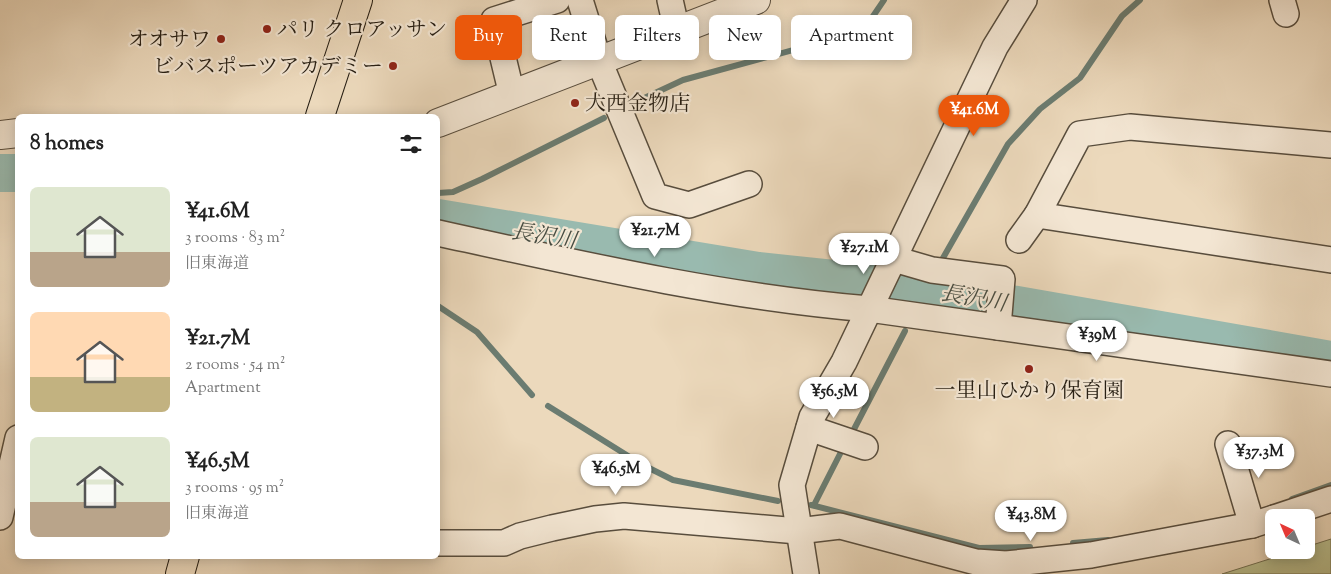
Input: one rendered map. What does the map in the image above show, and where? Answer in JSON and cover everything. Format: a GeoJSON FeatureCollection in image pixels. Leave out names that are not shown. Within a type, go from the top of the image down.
{"type":"FeatureCollection","features":[{"type":"Feature","properties":{"kind":"highway"},"geometry":{"type":"LineString","coordinates":[[321,114],[358,0]]}},
{"type":"Feature","properties":{"kind":"highway"},"geometry":{"type":"LineString","coordinates":[[180,574],[184,559]]}},
{"type":"Feature","properties":{"kind":"street"},"geometry":{"type":"LineString","coordinates":[[512,94],[494,20],[557,0]]}},
{"type":"Feature","properties":{"kind":"street"},"geometry":{"type":"LineString","coordinates":[[580,0],[600,61],[655,196],[689,205],[749,184]]}},
{"type":"Feature","properties":{"kind":"street"},"geometry":{"type":"LineString","coordinates":[[670,0],[674,15]]}},
{"type":"Feature","properties":{"kind":"street"},"geometry":{"type":"LineString","coordinates":[[699,22],[756,0]]}},
{"type":"Feature","properties":{"kind":"street"},"geometry":{"type":"LineString","coordinates":[[806,574],[792,485],[812,417],[844,362],[995,47],[1024,0]]}},
{"type":"Feature","properties":{"kind":"street"},"geometry":{"type":"LineString","coordinates":[[440,122],[615,55]]}},
{"type":"Feature","properties":{"kind":"street"},"geometry":{"type":"LineString","coordinates":[[1019,240],[1037,215],[1080,134],[1130,126],[1331,145]]}},
{"type":"Feature","properties":{"kind":"street"},"geometry":{"type":"LineString","coordinates":[[0,134],[15,133]]}},
{"type":"Feature","properties":{"kind":"street"},"geometry":{"type":"LineString","coordinates":[[1037,215],[1331,260]]}},
{"type":"Feature","properties":{"kind":"street"},"geometry":{"type":"LineString","coordinates":[[440,233],[620,272],[827,306],[870,309],[1331,374]]}},
{"type":"Feature","properties":{"kind":"street"},"geometry":{"type":"LineString","coordinates":[[894,259],[932,270],[1002,281],[998,327]]}},
{"type":"Feature","properties":{"kind":"street"},"geometry":{"type":"LineString","coordinates":[[809,428],[865,447]]}},
{"type":"Feature","properties":{"kind":"street"},"geometry":{"type":"LineString","coordinates":[[1228,444],[1265,516]]}},
{"type":"Feature","properties":{"kind":"street"},"geometry":{"type":"LineString","coordinates":[[0,517],[15,451]]}},
{"type":"Feature","properties":{"kind":"street"},"geometry":{"type":"LineString","coordinates":[[1301,509],[1331,499]]}},
{"type":"Feature","properties":{"kind":"street"},"geometry":{"type":"LineString","coordinates":[[440,543],[504,543],[520,536],[552,528],[595,519],[624,516],[798,531],[840,526],[976,562],[1006,564],[1091,555],[1265,520]]}},
{"type":"Feature","properties":{"kind":"street"},"geometry":{"type":"LineString","coordinates":[[0,524],[15,525]]}},
{"type":"Feature","properties":{"kind":"green space"},"geometry":{"type":"Polygon","coordinates":[[[1331,539],[1331,574],[1222,574],[1270,559],[1315,559],[1315,544],[1331,539]]]}},
{"type":"Feature","properties":{"kind":"waterway"},"geometry":{"type":"LineString","coordinates":[[625,107],[683,80],[863,31],[884,0]]}},
{"type":"Feature","properties":{"kind":"waterway"},"geometry":{"type":"LineString","coordinates":[[939,265],[1008,144],[1040,109],[1080,78],[1122,16],[1140,0]]}},
{"type":"Feature","properties":{"kind":"waterway"},"geometry":{"type":"LineString","coordinates":[[440,193],[453,192],[482,179],[604,118]]}},
{"type":"Feature","properties":{"kind":"waterway","name":"長沢川"},"geometry":{"type":"LineString","coordinates":[[0,173],[15,173]]}},
{"type":"Feature","properties":{"kind":"waterway","name":"長沢川"},"geometry":{"type":"LineString","coordinates":[[440,218],[758,271],[920,288],[1331,360]]}},
{"type":"Feature","properties":{"kind":"waterway","name":"長沢川"},"geometry":{"type":"LineString","coordinates":[[921,299],[934,276]]}},
{"type":"Feature","properties":{"kind":"waterway"},"geometry":{"type":"LineString","coordinates":[[440,307],[477,332],[532,395]]}},
{"type":"Feature","properties":{"kind":"waterway"},"geometry":{"type":"LineString","coordinates":[[851,435],[905,331]]}},
{"type":"Feature","properties":{"kind":"waterway"},"geometry":{"type":"LineString","coordinates":[[548,406],[641,464],[673,480],[778,501]]}},
{"type":"Feature","properties":{"kind":"waterway"},"geometry":{"type":"LineString","coordinates":[[814,505],[842,450]]}},
{"type":"Feature","properties":{"kind":"waterway"},"geometry":{"type":"LineString","coordinates":[[1292,499],[1331,485]]}},
{"type":"Feature","properties":{"kind":"waterway"},"geometry":{"type":"LineString","coordinates":[[811,505],[979,548],[1030,547]]}},
{"type":"Feature","properties":{"kind":"waterway"},"geometry":{"type":"LineString","coordinates":[[1073,543],[1108,540]]}},
{"type":"Feature","properties":{"kind":"place","name":"パリ クロアッサン"},"geometry":{"type":"Point","coordinates":[267,29]}},
{"type":"Feature","properties":{"kind":"place","name":"オオサワ"},"geometry":{"type":"Point","coordinates":[221,39]}},
{"type":"Feature","properties":{"kind":"place","name":"ビバスポーツアカデミー"},"geometry":{"type":"Point","coordinates":[393,66]}},
{"type":"Feature","properties":{"kind":"place","name":"大西金物店"},"geometry":{"type":"Point","coordinates":[575,103]}},
{"type":"Feature","properties":{"kind":"place","name":"一里山ひかり保育園"},"geometry":{"type":"Point","coordinates":[1029,369]}}]}
